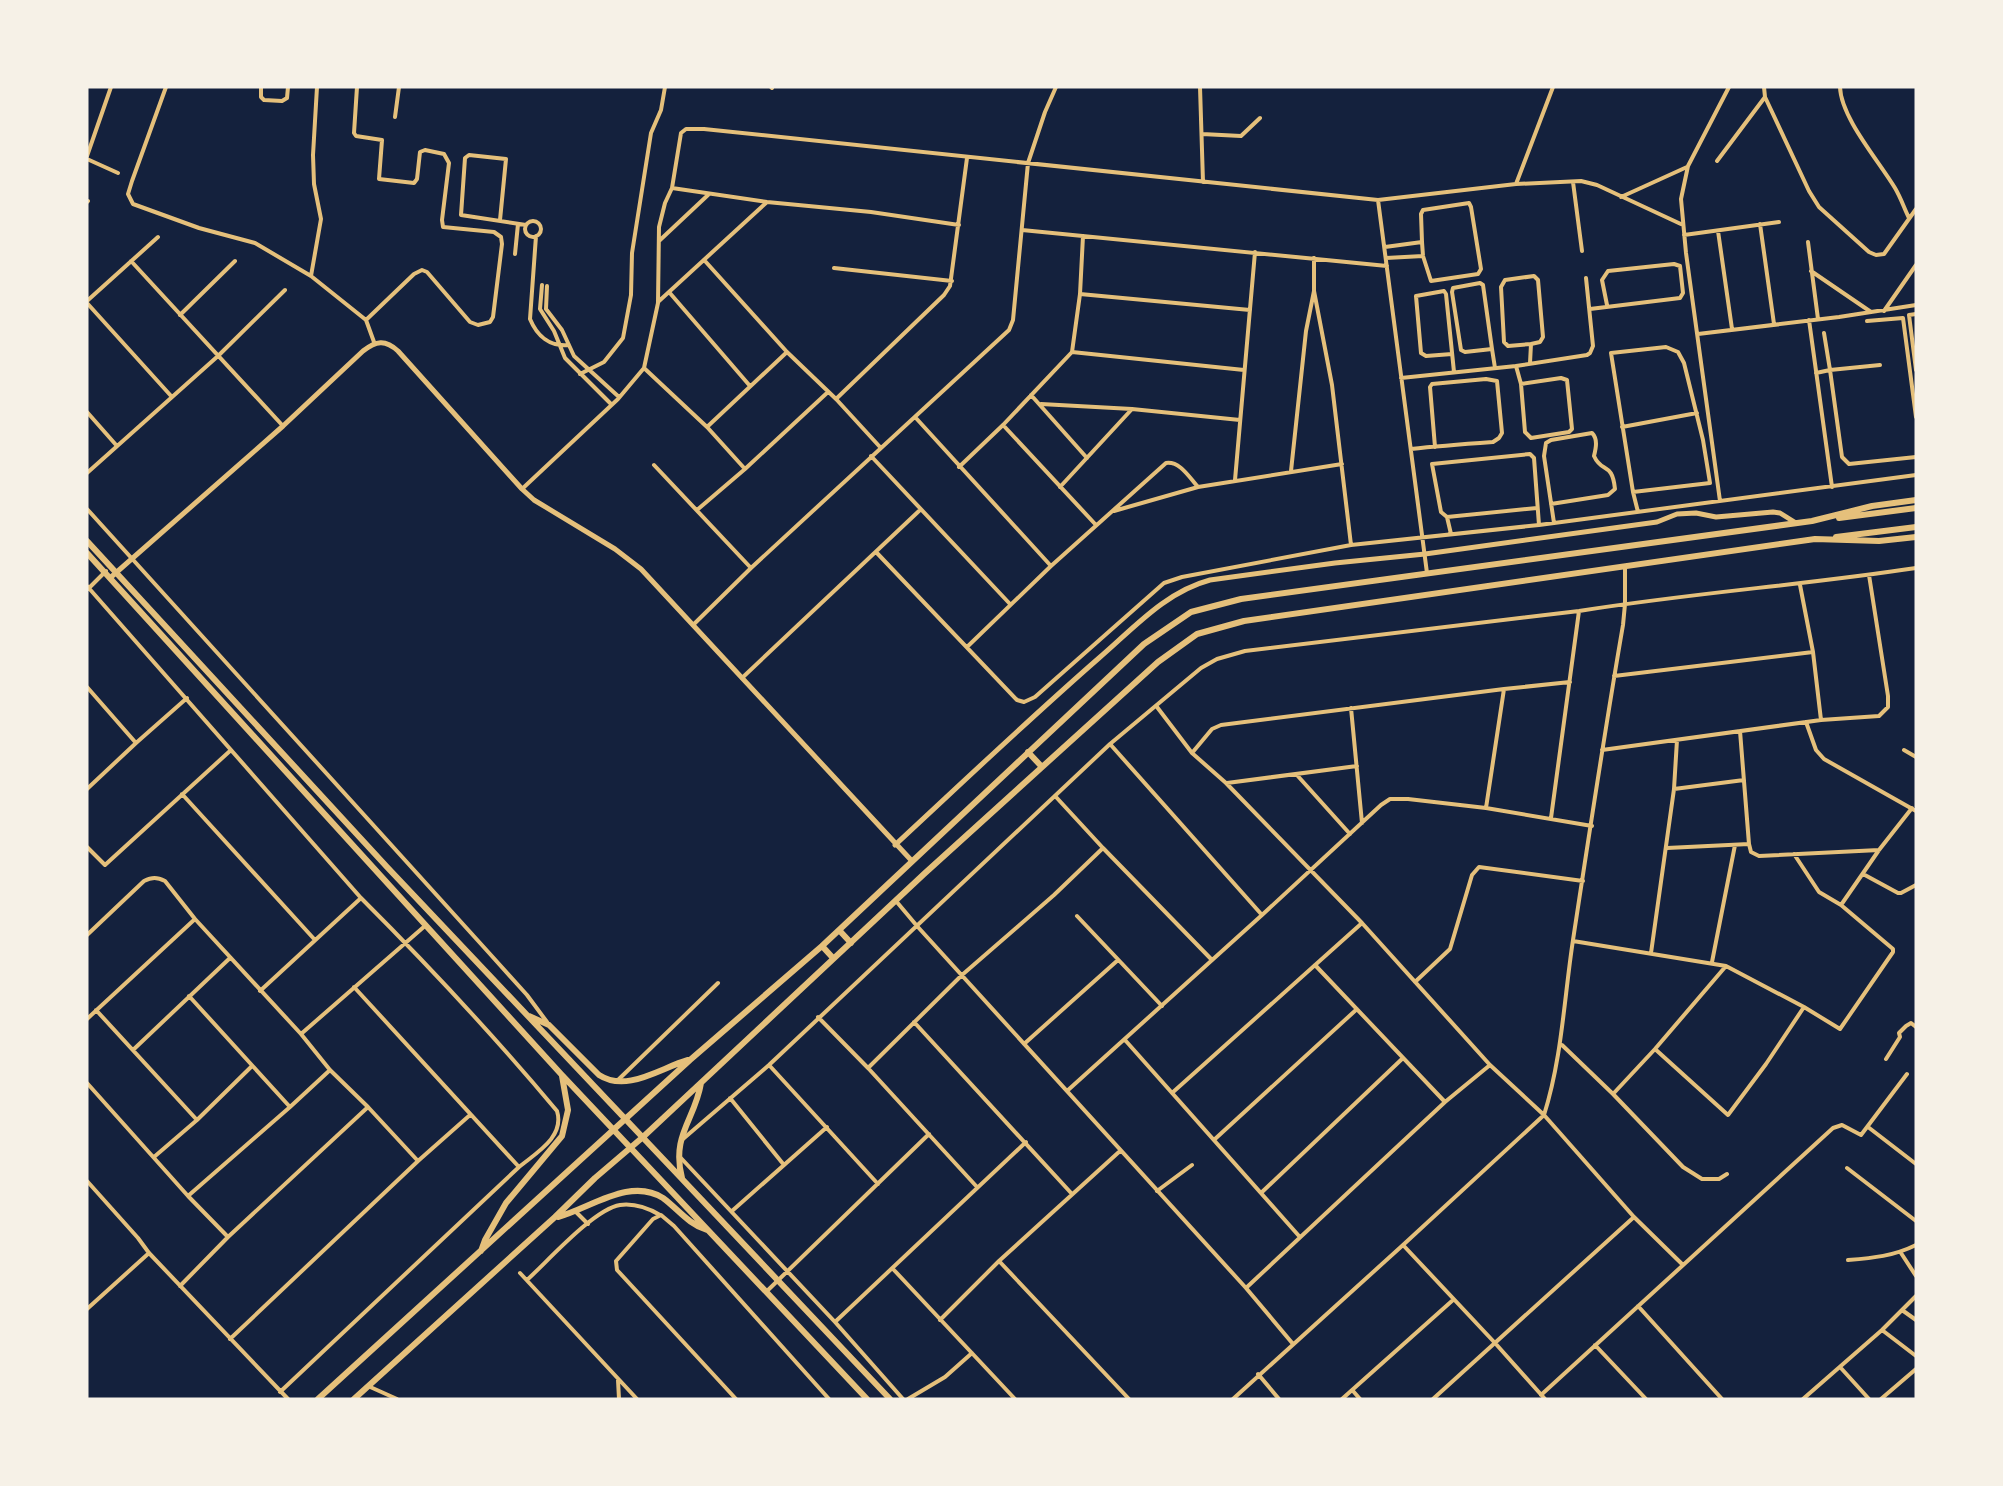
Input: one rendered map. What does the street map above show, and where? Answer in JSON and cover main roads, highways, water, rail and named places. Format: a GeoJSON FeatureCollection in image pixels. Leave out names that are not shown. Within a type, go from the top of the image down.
{"type":"FeatureCollection","features":[{"type":"Feature","properties":{"kind":"main road"},"geometry":{"type":"LineString","coordinates":[[1812,521],[1872,506],[1916,500]]}},
{"type":"Feature","properties":{"kind":"main road"},"geometry":{"type":"LineString","coordinates":[[318,1399],[690,1059],[822,946],[911,860],[1144,644],[1191,612],[1241,599],[1915,508]]}},
{"type":"Feature","properties":{"kind":"main road"},"geometry":{"type":"LineString","coordinates":[[354,1399],[595,1178],[643,1137],[833,958],[1042,767],[1158,662],[1197,634],[1244,621],[1815,539],[1916,527]]}},
{"type":"Feature","properties":{"kind":"main road"},"geometry":{"type":"LineString","coordinates":[[1815,539],[1879,541],[1916,537]]}},
{"type":"Feature","properties":{"kind":"main road"},"geometry":{"type":"LineString","coordinates":[[87,541],[110,573],[561,1074],[867,1399]]}},
{"type":"Feature","properties":{"kind":"main road"},"geometry":{"type":"LineString","coordinates":[[87,553],[110,573],[890,1399]]}},
{"type":"Feature","properties":{"kind":"main road"},"geometry":{"type":"LineString","coordinates":[[1028,752],[1042,767]]}},
{"type":"Feature","properties":{"kind":"main road"},"geometry":{"type":"LineString","coordinates":[[839,930],[851,942]]}},
{"type":"Feature","properties":{"kind":"main road"},"geometry":{"type":"LineString","coordinates":[[822,946],[833,958]]}},
{"type":"Feature","properties":{"kind":"main road"},"geometry":{"type":"LineString","coordinates":[[526,1015],[549,1025],[599,1075],[615,1083],[644,1077],[690,1059]]}},
{"type":"Feature","properties":{"kind":"main road"},"geometry":{"type":"LineString","coordinates":[[481,1252],[485,1240],[506,1203],[562,1136],[568,1110],[561,1074]]}},
{"type":"Feature","properties":{"kind":"main road"},"geometry":{"type":"LineString","coordinates":[[682,1178],[680,1141],[699,1096],[701,1083]]}},
{"type":"Feature","properties":{"kind":"main road"},"geometry":{"type":"LineString","coordinates":[[555,1217],[576,1212],[614,1195],[640,1190],[664,1199],[687,1219],[708,1230]]}}]}
